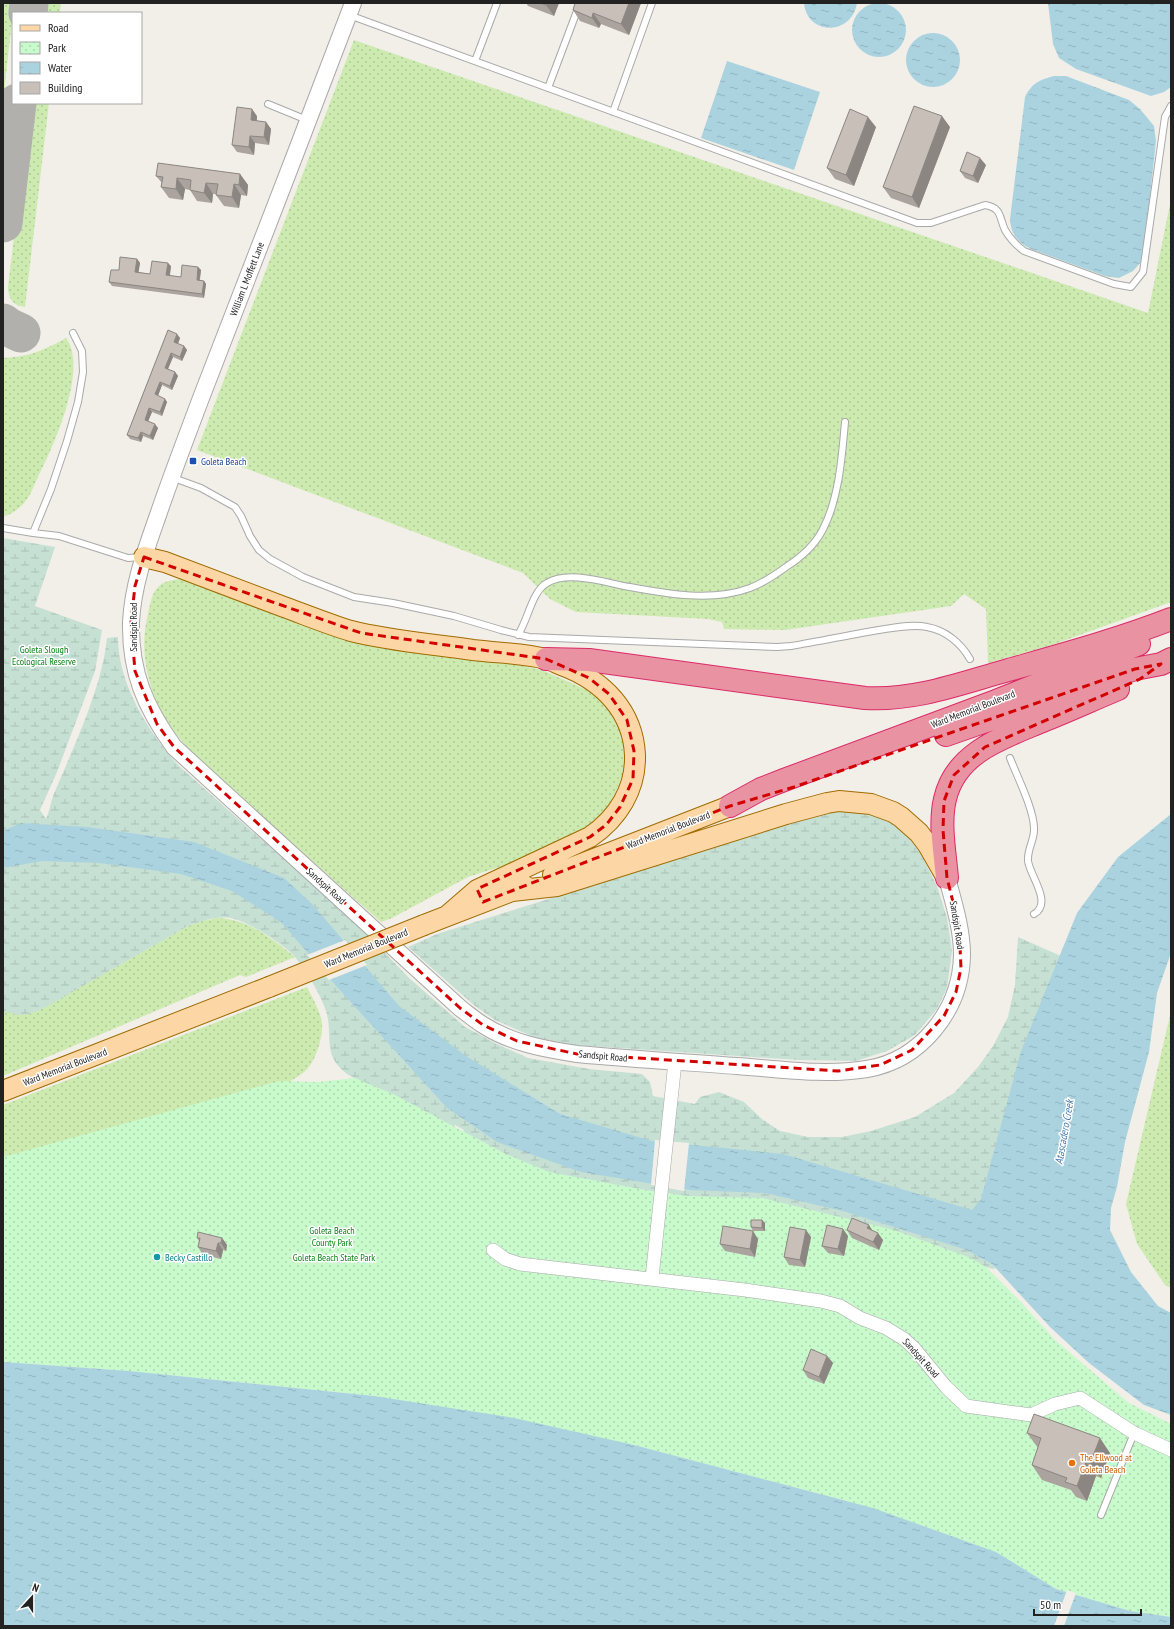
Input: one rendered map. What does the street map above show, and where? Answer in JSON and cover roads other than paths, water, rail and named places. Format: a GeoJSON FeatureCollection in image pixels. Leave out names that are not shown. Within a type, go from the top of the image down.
{"type":"FeatureCollection","features":[{"type":"Feature","properties":{"kind":"highway"},"geometry":{"type":"LineString","coordinates":[[546,659],[589,660],[865,698],[900,698],[936,691],[1078,650],[1134,633],[1171,619]]}},
{"type":"Feature","properties":{"kind":"highway","name":"Ward Memorial Boulevard"},"geometry":{"type":"LineString","coordinates":[[730,806],[761,789],[1076,670],[1171,630]]}},
{"type":"Feature","properties":{"kind":"highway"},"geometry":{"type":"LineString","coordinates":[[947,878],[943,830],[944,801],[954,775],[967,760],[997,740],[1140,679],[1166,662]]}},
{"type":"Feature","properties":{"kind":"highway","name":"Ward Memorial Boulevard"},"geometry":{"type":"LineString","coordinates":[[730,806],[794,787],[1135,668],[1166,662]]}},
{"type":"Feature","properties":{"kind":"main road"},"geometry":{"type":"LineString","coordinates":[[144,557],[165,562],[315,619],[361,633],[546,659],[577,671],[589,678],[601,686],[617,702],[627,720],[633,742],[634,769],[626,798],[614,817],[599,831],[579,843],[477,890],[447,916]]}},
{"type":"Feature","properties":{"kind":"main road"},"geometry":{"type":"LineString","coordinates":[[512,890],[557,886],[786,814],[839,801],[871,804],[893,812],[911,824],[923,839],[947,878]]}},
{"type":"Feature","properties":{"kind":"main road","name":"Ward Memorial Boulevard"},"geometry":{"type":"LineString","coordinates":[[3,1091],[512,890],[730,806]]}},
{"type":"Feature","properties":{"kind":"street","name":"William L Moffett Lane"},"geometry":{"type":"LineString","coordinates":[[144,557],[171,477],[351,9]]}},
{"type":"Feature","properties":{"kind":"street","name":"Sandspit Road"},"geometry":{"type":"LineString","coordinates":[[144,557],[135,586],[131,622],[135,670],[143,695],[157,724],[174,747],[460,1008],[482,1025],[517,1041],[542,1048],[577,1054],[675,1062],[838,1072],[874,1067],[891,1061],[912,1050],[936,1028],[956,992],[962,955],[960,933],[947,878]]}},
{"type":"Feature","properties":{"kind":"street"},"geometry":{"type":"LineString","coordinates":[[652,1278],[658,1209],[675,1062]]}},
{"type":"Feature","properties":{"kind":"street","name":"Sandspit Road"},"geometry":{"type":"LineString","coordinates":[[493,1250],[505,1259],[520,1264],[652,1278],[745,1290],[822,1301],[840,1306],[860,1318],[886,1328],[904,1339],[914,1348],[946,1387],[966,1406],[1031,1414],[1055,1404],[1080,1398],[1134,1433],[1171,1450]]}},
{"type":"Feature","properties":{"kind":"lane"},"geometry":{"type":"LineString","coordinates":[[475,61],[497,3]]}},
{"type":"Feature","properties":{"kind":"lane"},"geometry":{"type":"LineString","coordinates":[[548,88],[580,3]]}},
{"type":"Feature","properties":{"kind":"lane"},"geometry":{"type":"LineString","coordinates":[[612,112],[652,3]]}},
{"type":"Feature","properties":{"kind":"lane"},"geometry":{"type":"LineString","coordinates":[[351,9],[475,61],[917,223],[931,223],[985,205],[990,206],[1000,213],[1004,228],[1014,242],[1024,251],[1114,284],[1131,287],[1143,272],[1165,117],[1171,106]]}},
{"type":"Feature","properties":{"kind":"lane"},"geometry":{"type":"LineString","coordinates":[[268,104],[308,120]]}},
{"type":"Feature","properties":{"kind":"lane"},"geometry":{"type":"LineString","coordinates":[[33,533],[51,489],[65,448],[78,402],[82,372],[82,351],[73,333]]}},
{"type":"Feature","properties":{"kind":"lane"},"geometry":{"type":"LineString","coordinates":[[518,635],[524,626],[539,590],[553,580],[566,577],[582,578],[659,592],[708,595],[735,592],[749,588],[776,574],[803,554],[814,543],[822,531],[828,517],[839,475],[845,422]]}},
{"type":"Feature","properties":{"kind":"lane"},"geometry":{"type":"LineString","coordinates":[[171,477],[202,488],[235,507],[259,550],[270,559],[303,577],[354,597],[393,603],[454,616],[518,635],[540,638],[579,638],[777,647],[791,646],[892,628],[926,626],[940,631],[953,639],[966,651],[970,659]]}},
{"type":"Feature","properties":{"kind":"lane"},"geometry":{"type":"LineString","coordinates":[[3,528],[59,536],[128,558],[144,557]]}},
{"type":"Feature","properties":{"kind":"lane"},"geometry":{"type":"LineString","coordinates":[[1010,758],[1034,823],[1034,837],[1028,851],[1028,860],[1042,898],[1039,909],[1034,914]]}},
{"type":"Feature","properties":{"kind":"lane"},"geometry":{"type":"LineString","coordinates":[[1101,1515],[1134,1433]]}},
{"type":"Feature","properties":{"kind":"water"},"geometry":{"type":"Polygon","coordinates":[[[804,3],[857,3],[853,14],[847,22],[830,28],[813,22],[807,14],[804,3]]]}},
{"type":"Feature","properties":{"kind":"water"},"geometry":{"type":"Polygon","coordinates":[[[879,3],[889,5],[898,11],[904,20],[906,30],[904,40],[898,49],[889,55],[879,57],[869,55],[860,49],[854,40],[852,30],[854,20],[860,11],[869,5],[879,3]]]}},
{"type":"Feature","properties":{"kind":"water"},"geometry":{"type":"Polygon","coordinates":[[[1048,3],[1171,3],[1171,87],[1164,92],[1151,96],[1076,69],[1059,58],[1053,44],[1048,3]]]}},
{"type":"Feature","properties":{"kind":"water"},"geometry":{"type":"Polygon","coordinates":[[[933,33],[943,35],[952,41],[958,50],[960,60],[958,70],[952,79],[943,85],[933,87],[923,85],[914,79],[908,70],[906,60],[908,50],[914,41],[923,35],[933,33]]]}},
{"type":"Feature","properties":{"kind":"water"},"geometry":{"type":"Polygon","coordinates":[[[727,61],[820,92],[794,170],[701,138],[727,61]]]}},
{"type":"Feature","properties":{"kind":"water"},"geometry":{"type":"Polygon","coordinates":[[[1054,76],[1066,76],[1129,100],[1140,109],[1154,126],[1156,141],[1144,251],[1141,262],[1133,271],[1119,278],[1105,276],[1031,249],[1018,240],[1013,233],[1010,219],[1025,97],[1033,85],[1054,76]]]}},
{"type":"Feature","properties":{"kind":"water","name":"Atascadero Creek"},"geometry":{"type":"Polygon","coordinates":[[[1171,814],[1171,953],[1157,993],[1149,1052],[1125,1142],[1117,1187],[1111,1208],[1110,1230],[1131,1272],[1158,1306],[1171,1313],[1171,1415],[1144,1405],[1089,1363],[1050,1327],[992,1264],[967,1250],[843,1211],[765,1193],[690,1190],[581,1172],[497,1142],[447,1108],[338,988],[281,922],[232,891],[181,874],[99,863],[42,861],[3,868],[3,831],[21,823],[87,827],[194,842],[284,878],[314,906],[399,1006],[466,1056],[560,1114],[652,1141],[783,1154],[972,1210],[981,1199],[1021,1051],[1077,913],[1118,857],[1171,814]]]}},
{"type":"Feature","properties":{"kind":"water"},"geometry":{"type":"Polygon","coordinates":[[[3,1362],[129,1371],[374,1396],[514,1418],[634,1445],[873,1508],[996,1552],[1056,1589],[1130,1611],[1171,1617],[1171,1626],[3,1626],[3,1362]]]}},
{"type":"Feature","properties":{"kind":"place","name":"Goleta Beach"},"geometry":{"type":"Point","coordinates":[193,461]}},
{"type":"Feature","properties":{"kind":"place","name":"Becky Castillo"},"geometry":{"type":"Point","coordinates":[157,1257]}},
{"type":"Feature","properties":{"kind":"place","name":"The Ellwood at Goleta Beach"},"geometry":{"type":"Point","coordinates":[1072,1463]}},
{"type":"Feature","properties":{"kind":"park label","name":"Goleta Slough Ecological Reserve"},"geometry":{"type":"Point","coordinates":[44,654]}},
{"type":"Feature","properties":{"kind":"park label","name":"Goleta Beach County Park"},"geometry":{"type":"Point","coordinates":[332,1236]}},
{"type":"Feature","properties":{"kind":"park label","name":"Goleta Beach State Park"},"geometry":{"type":"Point","coordinates":[334,1257]}}]}
